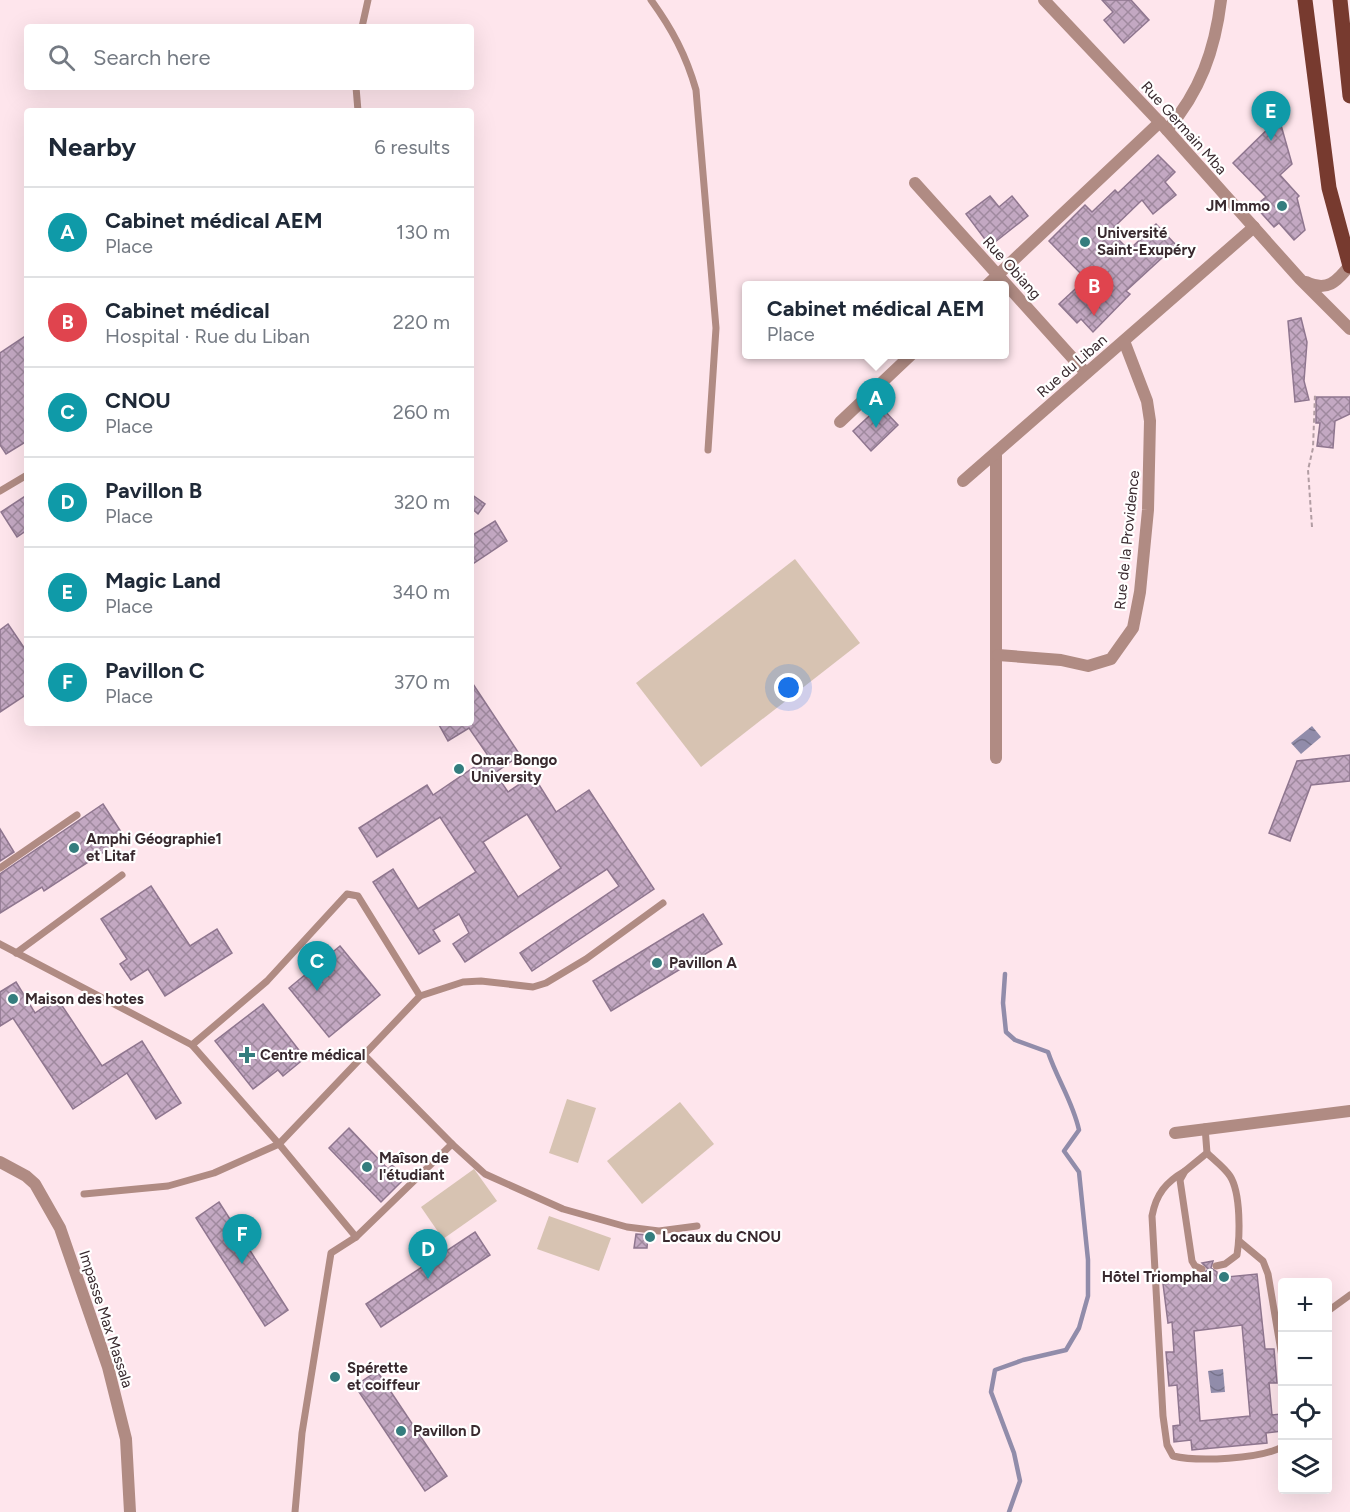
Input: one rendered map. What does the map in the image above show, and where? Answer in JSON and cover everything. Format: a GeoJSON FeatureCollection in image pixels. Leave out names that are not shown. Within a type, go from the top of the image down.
{"type":"FeatureCollection","features":[{"type":"Feature","properties":{"kind":"main road"},"geometry":{"type":"LineString","coordinates":[[1305,0],[1329,189],[1350,266]]}},
{"type":"Feature","properties":{"kind":"main road"},"geometry":{"type":"LineString","coordinates":[[1340,0],[1350,96]]}},
{"type":"Feature","properties":{"kind":"street","name":"Rue Germain Mba"},"geometry":{"type":"LineString","coordinates":[[1044,0],[1163,126],[1300,279],[1350,329]]}},
{"type":"Feature","properties":{"kind":"street"},"geometry":{"type":"LineString","coordinates":[[990,281],[1190,99],[1210,59],[1221,0]]}},
{"type":"Feature","properties":{"kind":"street","name":"Rue Obiang"},"geometry":{"type":"LineString","coordinates":[[915,183],[1002,281]]}},
{"type":"Feature","properties":{"kind":"street","name":"Rue du Liban"},"geometry":{"type":"LineString","coordinates":[[963,481],[1254,227]]}},
{"type":"Feature","properties":{"kind":"street"},"geometry":{"type":"LineString","coordinates":[[1300,279],[1316,286],[1330,286],[1338,281],[1350,266]]}},
{"type":"Feature","properties":{"kind":"street","name":"Rue Obiang"},"geometry":{"type":"LineString","coordinates":[[1009,288],[1086,373]]}},
{"type":"Feature","properties":{"kind":"street","name":"Rue de la Providence"},"geometry":{"type":"LineString","coordinates":[[998,655],[1060,660],[1088,666],[1111,659],[1133,628],[1140,592],[1148,510],[1150,421],[1147,401],[1124,341]]}},
{"type":"Feature","properties":{"kind":"street"},"geometry":{"type":"LineString","coordinates":[[840,422],[907,359]]}},
{"type":"Feature","properties":{"kind":"street"},"geometry":{"type":"LineString","coordinates":[[996,453],[998,655],[996,758]]}},
{"type":"Feature","properties":{"kind":"street"},"geometry":{"type":"LineString","coordinates":[[1175,1132],[1350,1111]]}},
{"type":"Feature","properties":{"kind":"street","name":"Impasse Max Massala"},"geometry":{"type":"LineString","coordinates":[[0,1161],[17,1170],[35,1184],[60,1228],[108,1367],[126,1439],[130,1512]]}},
{"type":"Feature","properties":{"kind":"lane"},"geometry":{"type":"LineString","coordinates":[[363,24],[368,0]]}},
{"type":"Feature","properties":{"kind":"lane"},"geometry":{"type":"LineString","coordinates":[[651,0],[670,26],[686,55],[696,90],[716,328],[708,450]]}},
{"type":"Feature","properties":{"kind":"lane"},"geometry":{"type":"LineString","coordinates":[[356,90],[358,108]]}},
{"type":"Feature","properties":{"kind":"lane"},"geometry":{"type":"LineString","coordinates":[[0,491],[24,477]]}},
{"type":"Feature","properties":{"kind":"lane"},"geometry":{"type":"LineString","coordinates":[[0,868],[77,815]]}},
{"type":"Feature","properties":{"kind":"lane"},"geometry":{"type":"LineString","coordinates":[[16,953],[122,875]]}},
{"type":"Feature","properties":{"kind":"lane"},"geometry":{"type":"LineString","coordinates":[[192,1045],[267,981],[347,894],[358,896],[420,996]]}},
{"type":"Feature","properties":{"kind":"lane"},"geometry":{"type":"LineString","coordinates":[[84,1194],[168,1186],[214,1173],[279,1144],[420,996],[463,982],[481,981],[533,987],[546,983],[586,959],[663,903]]}},
{"type":"Feature","properties":{"kind":"lane"},"geometry":{"type":"LineString","coordinates":[[0,944],[192,1045],[356,1236]]}},
{"type":"Feature","properties":{"kind":"lane"},"geometry":{"type":"LineString","coordinates":[[364,1055],[485,1174],[576,1214],[644,1231],[696,1226]]}},
{"type":"Feature","properties":{"kind":"lane"},"geometry":{"type":"LineString","coordinates":[[1205,1127],[1207,1153],[1231,1177],[1236,1192],[1239,1241],[1237,1255],[1225,1264],[1216,1266]]}},
{"type":"Feature","properties":{"kind":"lane"},"geometry":{"type":"LineString","coordinates":[[295,1512],[302,1433],[332,1253],[356,1236],[452,1144]]}},
{"type":"Feature","properties":{"kind":"lane"},"geometry":{"type":"LineString","coordinates":[[1207,1153],[1171,1179],[1156,1198],[1152,1216],[1162,1406],[1167,1445],[1173,1456],[1188,1460],[1269,1453],[1278,1449]]}},
{"type":"Feature","properties":{"kind":"lane"},"geometry":{"type":"LineString","coordinates":[[1185,1171],[1180,1180],[1192,1261],[1195,1266],[1202,1269]]}},
{"type":"Feature","properties":{"kind":"lane"},"geometry":{"type":"LineString","coordinates":[[1239,1241],[1263,1261],[1269,1274],[1278,1332]]}},
{"type":"Feature","properties":{"kind":"lane"},"geometry":{"type":"LineString","coordinates":[[1332,1308],[1350,1295]]}},
{"type":"Feature","properties":{"kind":"path"},"geometry":{"type":"LineString","coordinates":[[1312,527],[1308,470],[1313,448],[1315,394]]}},
{"type":"Feature","properties":{"kind":"shaded area"},"geometry":{"type":"Polygon","coordinates":[[[795,559],[860,643],[701,767],[636,683],[795,559]]]}},
{"type":"Feature","properties":{"kind":"shaded area"},"geometry":{"type":"Polygon","coordinates":[[[567,1099],[596,1108],[578,1163],[549,1153],[567,1099]]]}},
{"type":"Feature","properties":{"kind":"shaded area"},"geometry":{"type":"Polygon","coordinates":[[[680,1102],[714,1144],[642,1204],[607,1161],[680,1102]]]}},
{"type":"Feature","properties":{"kind":"shaded area"},"geometry":{"type":"Polygon","coordinates":[[[474,1169],[497,1201],[443,1239],[421,1207],[474,1169]]]}},
{"type":"Feature","properties":{"kind":"shaded area"},"geometry":{"type":"Polygon","coordinates":[[[549,1216],[611,1238],[599,1271],[537,1249],[549,1216]]]}},
{"type":"Feature","properties":{"kind":"water"},"geometry":{"type":"Polygon","coordinates":[[[1312,726],[1321,737],[1301,754],[1291,743],[1312,726]]]}},
{"type":"Feature","properties":{"kind":"water"},"geometry":{"type":"Polygon","coordinates":[[[1223,1369],[1225,1392],[1211,1393],[1208,1371],[1223,1369]]]}},
{"type":"Feature","properties":{"kind":"building"},"geometry":{"type":"Polygon","coordinates":[[[1102,0],[1131,0],[1149,20],[1124,43],[1104,20],[1113,12],[1102,0]]]}},
{"type":"Feature","properties":{"kind":"building"},"geometry":{"type":"Polygon","coordinates":[[[1279,118],[1292,164],[1280,175],[1299,196],[1297,198],[1305,230],[1294,240],[1279,223],[1274,227],[1255,206],[1266,197],[1233,163],[1279,118]]]}},
{"type":"Feature","properties":{"kind":"building"},"geometry":{"type":"Polygon","coordinates":[[[1158,155],[1175,172],[1165,182],[1176,195],[1153,214],[1142,200],[1110,231],[1129,250],[1156,224],[1176,245],[1126,291],[1130,294],[1093,332],[1081,319],[1077,323],[1059,304],[1086,279],[1049,241],[1085,205],[1092,212],[1115,190],[1118,193],[1158,155]]]}},
{"type":"Feature","properties":{"kind":"building"},"geometry":{"type":"Polygon","coordinates":[[[990,196],[999,207],[1012,196],[1028,216],[990,246],[966,214],[990,196]]]}},
{"type":"Feature","properties":{"kind":"building"},"geometry":{"type":"Polygon","coordinates":[[[1301,318],[1307,342],[1304,381],[1309,400],[1295,402],[1288,321],[1301,318]]]}},
{"type":"Feature","properties":{"kind":"building"},"geometry":{"type":"Polygon","coordinates":[[[24,337],[24,443],[6,454],[0,445],[0,353],[24,337]]]}},
{"type":"Feature","properties":{"kind":"building"},"geometry":{"type":"Polygon","coordinates":[[[1316,397],[1350,397],[1350,414],[1335,421],[1333,448],[1317,446],[1320,423],[1316,423],[1316,397]]]}},
{"type":"Feature","properties":{"kind":"building"},"geometry":{"type":"Polygon","coordinates":[[[880,406],[898,425],[871,451],[853,431],[880,406]]]}},
{"type":"Feature","properties":{"kind":"building"},"geometry":{"type":"Polygon","coordinates":[[[474,496],[485,504],[478,514],[474,511],[474,496]]]}},
{"type":"Feature","properties":{"kind":"building"},"geometry":{"type":"Polygon","coordinates":[[[24,497],[24,532],[17,537],[1,512],[24,497]]]}},
{"type":"Feature","properties":{"kind":"building"},"geometry":{"type":"Polygon","coordinates":[[[495,521],[507,541],[474,563],[474,534],[495,521]]]}},
{"type":"Feature","properties":{"kind":"building"},"geometry":{"type":"Polygon","coordinates":[[[8,624],[24,648],[24,696],[0,712],[0,630],[8,624]]]}},
{"type":"Feature","properties":{"kind":"building"},"geometry":{"type":"Polygon","coordinates":[[[474,686],[520,755],[495,773],[508,792],[533,775],[556,812],[589,790],[654,889],[532,971],[520,953],[619,886],[607,869],[465,962],[453,944],[469,933],[459,914],[433,930],[440,941],[419,954],[373,882],[393,869],[418,909],[476,872],[440,817],[377,857],[359,828],[427,785],[433,795],[489,757],[469,728],[448,741],[440,726],[474,726],[474,686]],[[527,814],[483,842],[518,897],[561,868],[527,814]]]}},
{"type":"Feature","properties":{"kind":"building"},"geometry":{"type":"Polygon","coordinates":[[[1350,755],[1350,781],[1311,785],[1290,841],[1269,833],[1297,761],[1350,755]]]}},
{"type":"Feature","properties":{"kind":"building","name":"Amphi Géographie1 et Litaf"},"geometry":{"type":"Polygon","coordinates":[[[103,804],[125,838],[44,891],[42,887],[0,913],[0,874],[103,804]]]}},
{"type":"Feature","properties":{"kind":"building"},"geometry":{"type":"Polygon","coordinates":[[[0,829],[14,852],[0,861],[0,829]]]}},
{"type":"Feature","properties":{"kind":"building"},"geometry":{"type":"Polygon","coordinates":[[[151,886],[190,946],[217,929],[232,953],[165,996],[148,969],[131,980],[120,964],[127,959],[101,919],[151,886]]]}},
{"type":"Feature","properties":{"kind":"building","name":"Pavillon A"},"geometry":{"type":"Polygon","coordinates":[[[703,914],[722,944],[611,1011],[593,981],[703,914]]]}},
{"type":"Feature","properties":{"kind":"building"},"geometry":{"type":"Polygon","coordinates":[[[340,946],[380,995],[329,1037],[289,988],[340,946]]]}},
{"type":"Feature","properties":{"kind":"building"},"geometry":{"type":"Polygon","coordinates":[[[16,982],[35,1013],[57,998],[102,1066],[142,1041],[181,1103],[156,1119],[127,1073],[73,1109],[13,1018],[0,1026],[0,992],[16,982]]]}},
{"type":"Feature","properties":{"kind":"building"},"geometry":{"type":"Polygon","coordinates":[[[263,1004],[305,1058],[283,1076],[278,1070],[253,1089],[215,1041],[263,1004]]]}},
{"type":"Feature","properties":{"kind":"building","name":"Maîson de l'étudiant"},"geometry":{"type":"Polygon","coordinates":[[[349,1128],[388,1169],[392,1165],[405,1178],[381,1202],[329,1148],[349,1128]]]}},
{"type":"Feature","properties":{"kind":"building"},"geometry":{"type":"Polygon","coordinates":[[[219,1202],[288,1310],[265,1326],[196,1218],[219,1202]]]}},
{"type":"Feature","properties":{"kind":"building"},"geometry":{"type":"Polygon","coordinates":[[[475,1232],[490,1255],[381,1327],[366,1304],[475,1232]]]}},
{"type":"Feature","properties":{"kind":"building"},"geometry":{"type":"Polygon","coordinates":[[[636,1234],[648,1235],[647,1248],[634,1248],[636,1234]]]}},
{"type":"Feature","properties":{"kind":"building"},"geometry":{"type":"Polygon","coordinates":[[[1213,1261],[1211,1268],[1217,1272],[1217,1278],[1257,1274],[1265,1349],[1274,1349],[1277,1383],[1269,1383],[1272,1415],[1278,1414],[1278,1432],[1266,1433],[1267,1443],[1192,1450],[1191,1440],[1174,1442],[1173,1426],[1180,1425],[1177,1385],[1169,1386],[1166,1352],[1174,1352],[1172,1322],[1168,1323],[1163,1284],[1203,1280],[1202,1275],[1208,1269],[1202,1263],[1213,1261]],[[1242,1325],[1194,1331],[1200,1421],[1250,1416],[1242,1325]]]}},
{"type":"Feature","properties":{"kind":"building","name":"Pavillon D"},"geometry":{"type":"Polygon","coordinates":[[[377,1371],[447,1476],[425,1491],[355,1386],[377,1371]]]}},
{"type":"Feature","properties":{"kind":"waterway"},"geometry":{"type":"LineString","coordinates":[[1005,974],[1003,1003],[1006,1032],[1015,1040],[1048,1052],[1079,1130],[1064,1151],[1079,1172],[1088,1260],[1088,1296],[1079,1328],[1066,1350],[1023,1360],[995,1370],[991,1392],[1014,1453],[1020,1481],[1009,1512]]}},
{"type":"Feature","properties":{"kind":"place","name":"Magic Land"},"geometry":{"type":"Point","coordinates":[1271,141]}},
{"type":"Feature","properties":{"kind":"place","name":"JM Immo"},"geometry":{"type":"Point","coordinates":[1282,206]}},
{"type":"Feature","properties":{"kind":"place","name":"Université Saint-Exupéry"},"geometry":{"type":"Point","coordinates":[1085,242]}},
{"type":"Feature","properties":{"kind":"place","name":"Cabinet médical"},"geometry":{"type":"Point","coordinates":[1094,316]}},
{"type":"Feature","properties":{"kind":"place","name":"Cabinet médical AEM"},"geometry":{"type":"Point","coordinates":[876,428]}},
{"type":"Feature","properties":{"kind":"place","name":"Omar Bongo University"},"geometry":{"type":"Point","coordinates":[459,769]}},
{"type":"Feature","properties":{"kind":"place","name":"Amphi Géographie1 et Litaf"},"geometry":{"type":"Point","coordinates":[74,848]}},
{"type":"Feature","properties":{"kind":"place","name":"Pavillon A"},"geometry":{"type":"Point","coordinates":[657,963]}},
{"type":"Feature","properties":{"kind":"place","name":"CNOU"},"geometry":{"type":"Point","coordinates":[317,991]}},
{"type":"Feature","properties":{"kind":"place","name":"Maison des hotes"},"geometry":{"type":"Point","coordinates":[13,999]}},
{"type":"Feature","properties":{"kind":"place","name":"Centre médical"},"geometry":{"type":"Point","coordinates":[247,1055]}},
{"type":"Feature","properties":{"kind":"place","name":"Maîson de l'étudiant"},"geometry":{"type":"Point","coordinates":[367,1167]}},
{"type":"Feature","properties":{"kind":"place","name":"Locaux du CNOU"},"geometry":{"type":"Point","coordinates":[650,1237]}},
{"type":"Feature","properties":{"kind":"place","name":"Pavillon C"},"geometry":{"type":"Point","coordinates":[242,1264]}},
{"type":"Feature","properties":{"kind":"place","name":"Hôtel Triomphal"},"geometry":{"type":"Point","coordinates":[1224,1277]}},
{"type":"Feature","properties":{"kind":"place","name":"Pavillon B"},"geometry":{"type":"Point","coordinates":[428,1279]}},
{"type":"Feature","properties":{"kind":"place","name":"Spérette et coiffeur"},"geometry":{"type":"Point","coordinates":[335,1377]}},
{"type":"Feature","properties":{"kind":"place","name":"Pavillon D"},"geometry":{"type":"Point","coordinates":[401,1431]}}]}
